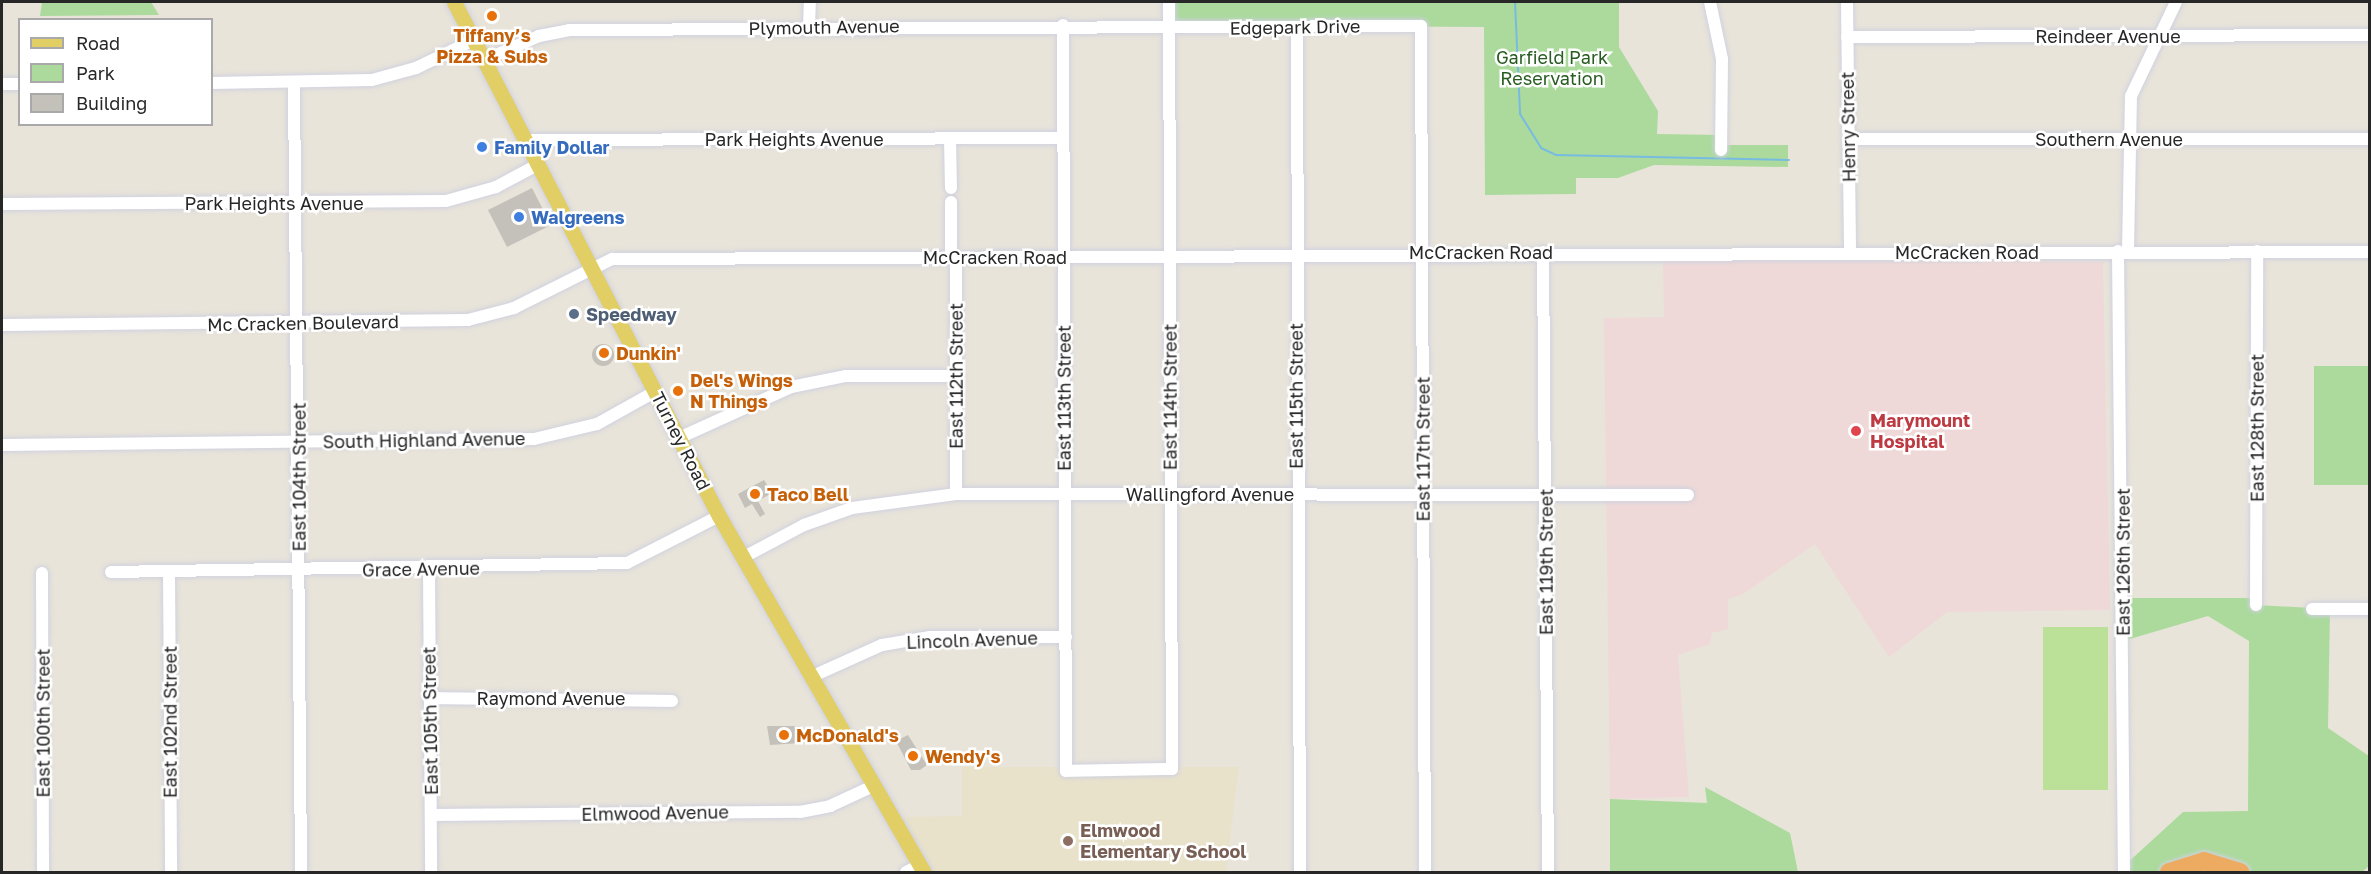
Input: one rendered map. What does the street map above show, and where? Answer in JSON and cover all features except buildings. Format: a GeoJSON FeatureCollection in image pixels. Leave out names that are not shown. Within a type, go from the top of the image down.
{"type":"FeatureCollection","features":[{"type":"Feature","properties":{"kind":"highway"},"geometry":{"type":"LineString","coordinates":[[2169,873],[2204,861],[2240,873]]}},
{"type":"Feature","properties":{"kind":"main road","name":"Turney Road"},"geometry":{"type":"LineString","coordinates":[[454,2],[681,437],[718,516],[813,676],[873,786],[922,869]]}},
{"type":"Feature","properties":{"kind":"street"},"geometry":{"type":"LineString","coordinates":[[809,27],[810,2]]}},
{"type":"Feature","properties":{"kind":"street","name":"East 114th Street"},"geometry":{"type":"LineString","coordinates":[[1066,771],[1172,769],[1169,2]]}},
{"type":"Feature","properties":{"kind":"street"},"geometry":{"type":"LineString","coordinates":[[1710,2],[1722,59],[1721,150]]}},
{"type":"Feature","properties":{"kind":"street","name":"Henry Street"},"geometry":{"type":"LineString","coordinates":[[1847,2],[1850,252]]}},
{"type":"Feature","properties":{"kind":"street","name":"East 126th Street"},"geometry":{"type":"LineString","coordinates":[[2124,873],[2123,251],[2128,139],[2131,96],[2176,2]]}},
{"type":"Feature","properties":{"kind":"street","name":"East 113th Street"},"geometry":{"type":"LineString","coordinates":[[1063,25],[1061,138],[1066,771]]}},
{"type":"Feature","properties":{"kind":"street","name":"Plymouth Avenue"},"geometry":{"type":"LineString","coordinates":[[485,60],[530,40],[569,30],[1169,26]]}},
{"type":"Feature","properties":{"kind":"street","name":"Edgepark Drive"},"geometry":{"type":"LineString","coordinates":[[1169,26],[1421,26]]}},
{"type":"Feature","properties":{"kind":"street","name":"East 117th Street"},"geometry":{"type":"LineString","coordinates":[[1421,26],[1425,873]]}},
{"type":"Feature","properties":{"kind":"street","name":"East 115th Street"},"geometry":{"type":"LineString","coordinates":[[1297,27],[1295,254],[1300,873]]}},
{"type":"Feature","properties":{"kind":"street","name":"Reindeer Avenue"},"geometry":{"type":"LineString","coordinates":[[1847,37],[2370,35]]}},
{"type":"Feature","properties":{"kind":"street"},"geometry":{"type":"LineString","coordinates":[[213,83],[294,82],[396,75],[474,40]]}},
{"type":"Feature","properties":{"kind":"street","name":"East 104th Street"},"geometry":{"type":"LineString","coordinates":[[294,82],[302,873]]}},
{"type":"Feature","properties":{"kind":"street"},"geometry":{"type":"LineString","coordinates":[[2,84],[18,84]]}},
{"type":"Feature","properties":{"kind":"street"},"geometry":{"type":"LineString","coordinates":[[950,138],[951,188]]}},
{"type":"Feature","properties":{"kind":"street","name":"Park Heights Avenue"},"geometry":{"type":"LineString","coordinates":[[528,140],[1061,138]]}},
{"type":"Feature","properties":{"kind":"street","name":"Southern Avenue"},"geometry":{"type":"LineString","coordinates":[[1849,139],[2370,139]]}},
{"type":"Feature","properties":{"kind":"street","name":"Park Heights Avenue"},"geometry":{"type":"LineString","coordinates":[[2,204],[446,201],[496,188],[539,164]]}},
{"type":"Feature","properties":{"kind":"street","name":"East 112th Street"},"geometry":{"type":"LineString","coordinates":[[951,202],[954,257],[956,494]]}},
{"type":"Feature","properties":{"kind":"street","name":"East 128th Street"},"geometry":{"type":"LineString","coordinates":[[2256,605],[2257,251]]}},
{"type":"Feature","properties":{"kind":"street","name":"McCracken Road"},"geometry":{"type":"LineString","coordinates":[[593,266],[612,259],[1063,257],[1422,252],[2370,252]]}},
{"type":"Feature","properties":{"kind":"street","name":"East 119th Street"},"geometry":{"type":"LineString","coordinates":[[1543,252],[1548,873]]}},
{"type":"Feature","properties":{"kind":"street","name":"Mc Cracken Boulevard"},"geometry":{"type":"LineString","coordinates":[[2,325],[297,324],[498,314],[593,266]]}},
{"type":"Feature","properties":{"kind":"street"},"geometry":{"type":"LineString","coordinates":[[681,437],[791,387],[845,376],[956,376]]}},
{"type":"Feature","properties":{"kind":"street","name":"South Highland Avenue"},"geometry":{"type":"LineString","coordinates":[[2,445],[299,442],[565,435],[656,392]]}},
{"type":"Feature","properties":{"kind":"street","name":"Wallingford Avenue"},"geometry":{"type":"LineString","coordinates":[[744,557],[804,525],[852,508],[956,494],[1688,495]]}},
{"type":"Feature","properties":{"kind":"street","name":"Grace Avenue"},"geometry":{"type":"LineString","coordinates":[[111,572],[429,569],[627,563],[718,516]]}},
{"type":"Feature","properties":{"kind":"street","name":"East 105th Street"},"geometry":{"type":"LineString","coordinates":[[429,569],[431,873]]}},
{"type":"Feature","properties":{"kind":"street","name":"East 102nd Street"},"geometry":{"type":"LineString","coordinates":[[169,572],[171,873]]}},
{"type":"Feature","properties":{"kind":"street","name":"East 100th Street"},"geometry":{"type":"LineString","coordinates":[[42,573],[43,873]]}},
{"type":"Feature","properties":{"kind":"street"},"geometry":{"type":"LineString","coordinates":[[2312,609],[2370,609]]}},
{"type":"Feature","properties":{"kind":"street","name":"Lincoln Avenue"},"geometry":{"type":"LineString","coordinates":[[813,676],[882,645],[930,637],[1066,637]]}},
{"type":"Feature","properties":{"kind":"street","name":"Raymond Avenue"},"geometry":{"type":"LineString","coordinates":[[429,698],[672,701]]}},
{"type":"Feature","properties":{"kind":"street","name":"Elmwood Avenue"},"geometry":{"type":"LineString","coordinates":[[431,815],[800,812],[830,806],[873,786]]}},
{"type":"Feature","properties":{"kind":"street"},"geometry":{"type":"LineString","coordinates":[[906,873],[922,869]]}},
{"type":"Feature","properties":{"kind":"shaded area","name":"Marymount Hospital"},"geometry":{"type":"Polygon","coordinates":[[[1663,261],[2103,262],[2110,610],[1947,612],[1889,657],[1815,544],[1743,594],[1728,599],[1728,629],[1712,633],[1710,644],[1678,655],[1689,797],[1610,799],[1604,318],[1664,317],[1663,261]]]}},
{"type":"Feature","properties":{"kind":"shaded area","name":"Elmwood Elementary School"},"geometry":{"type":"Polygon","coordinates":[[[962,767],[1239,767],[1226,872],[924,872],[891,817],[962,816],[962,767]]]}},
{"type":"Feature","properties":{"kind":"green space"},"geometry":{"type":"Polygon","coordinates":[[[42,2],[151,2],[159,15],[40,16],[42,2]]]}},
{"type":"Feature","properties":{"kind":"green space","name":"Garfield Park Reservation"},"geometry":{"type":"Polygon","coordinates":[[[1169,2],[1619,2],[1619,47],[1658,111],[1657,134],[1721,135],[1721,145],[1788,145],[1788,167],[1654,165],[1618,178],[1576,178],[1576,194],[1485,195],[1484,27],[1169,25],[1169,2]]]}},
{"type":"Feature","properties":{"kind":"green space"},"geometry":{"type":"Polygon","coordinates":[[[2314,366],[2369,366],[2369,485],[2314,485],[2314,366]]]}},
{"type":"Feature","properties":{"kind":"green space"},"geometry":{"type":"Polygon","coordinates":[[[2123,598],[2256,598],[2256,605],[2330,609],[2328,728],[2369,756],[2369,866],[2362,872],[2124,872],[2124,866],[2183,812],[2248,811],[2249,641],[2208,616],[2123,641],[2123,598]]]}},
{"type":"Feature","properties":{"kind":"green space"},"geometry":{"type":"Polygon","coordinates":[[[2043,627],[2108,627],[2108,790],[2043,790],[2043,627]]]}},
{"type":"Feature","properties":{"kind":"green space"},"geometry":{"type":"Polygon","coordinates":[[[1705,787],[1790,833],[1798,872],[1610,872],[1610,799],[1707,803],[1705,787]]]}},
{"type":"Feature","properties":{"kind":"waterway"},"geometry":{"type":"LineString","coordinates":[[1515,2],[1520,114],[1541,148],[1556,155],[1789,160]]}},
{"type":"Feature","properties":{"kind":"place","name":"Tiffany’s Pizza & Subs"},"geometry":{"type":"Point","coordinates":[492,16]}},
{"type":"Feature","properties":{"kind":"place","name":"Family Dollar"},"geometry":{"type":"Point","coordinates":[482,147]}},
{"type":"Feature","properties":{"kind":"place","name":"Walgreens"},"geometry":{"type":"Point","coordinates":[519,217]}},
{"type":"Feature","properties":{"kind":"place","name":"Speedway"},"geometry":{"type":"Point","coordinates":[574,314]}},
{"type":"Feature","properties":{"kind":"place","name":"Dunkin'"},"geometry":{"type":"Point","coordinates":[604,353]}},
{"type":"Feature","properties":{"kind":"place","name":"Del's Wings N Things"},"geometry":{"type":"Point","coordinates":[678,391]}},
{"type":"Feature","properties":{"kind":"place","name":"Marymount Hospital"},"geometry":{"type":"Point","coordinates":[1856,431]}},
{"type":"Feature","properties":{"kind":"place","name":"Taco Bell"},"geometry":{"type":"Point","coordinates":[755,494]}},
{"type":"Feature","properties":{"kind":"place","name":"McDonald's"},"geometry":{"type":"Point","coordinates":[784,735]}},
{"type":"Feature","properties":{"kind":"place","name":"Wendy's"},"geometry":{"type":"Point","coordinates":[913,756]}},
{"type":"Feature","properties":{"kind":"place","name":"Elmwood Elementary School"},"geometry":{"type":"Point","coordinates":[1068,841]}}]}
